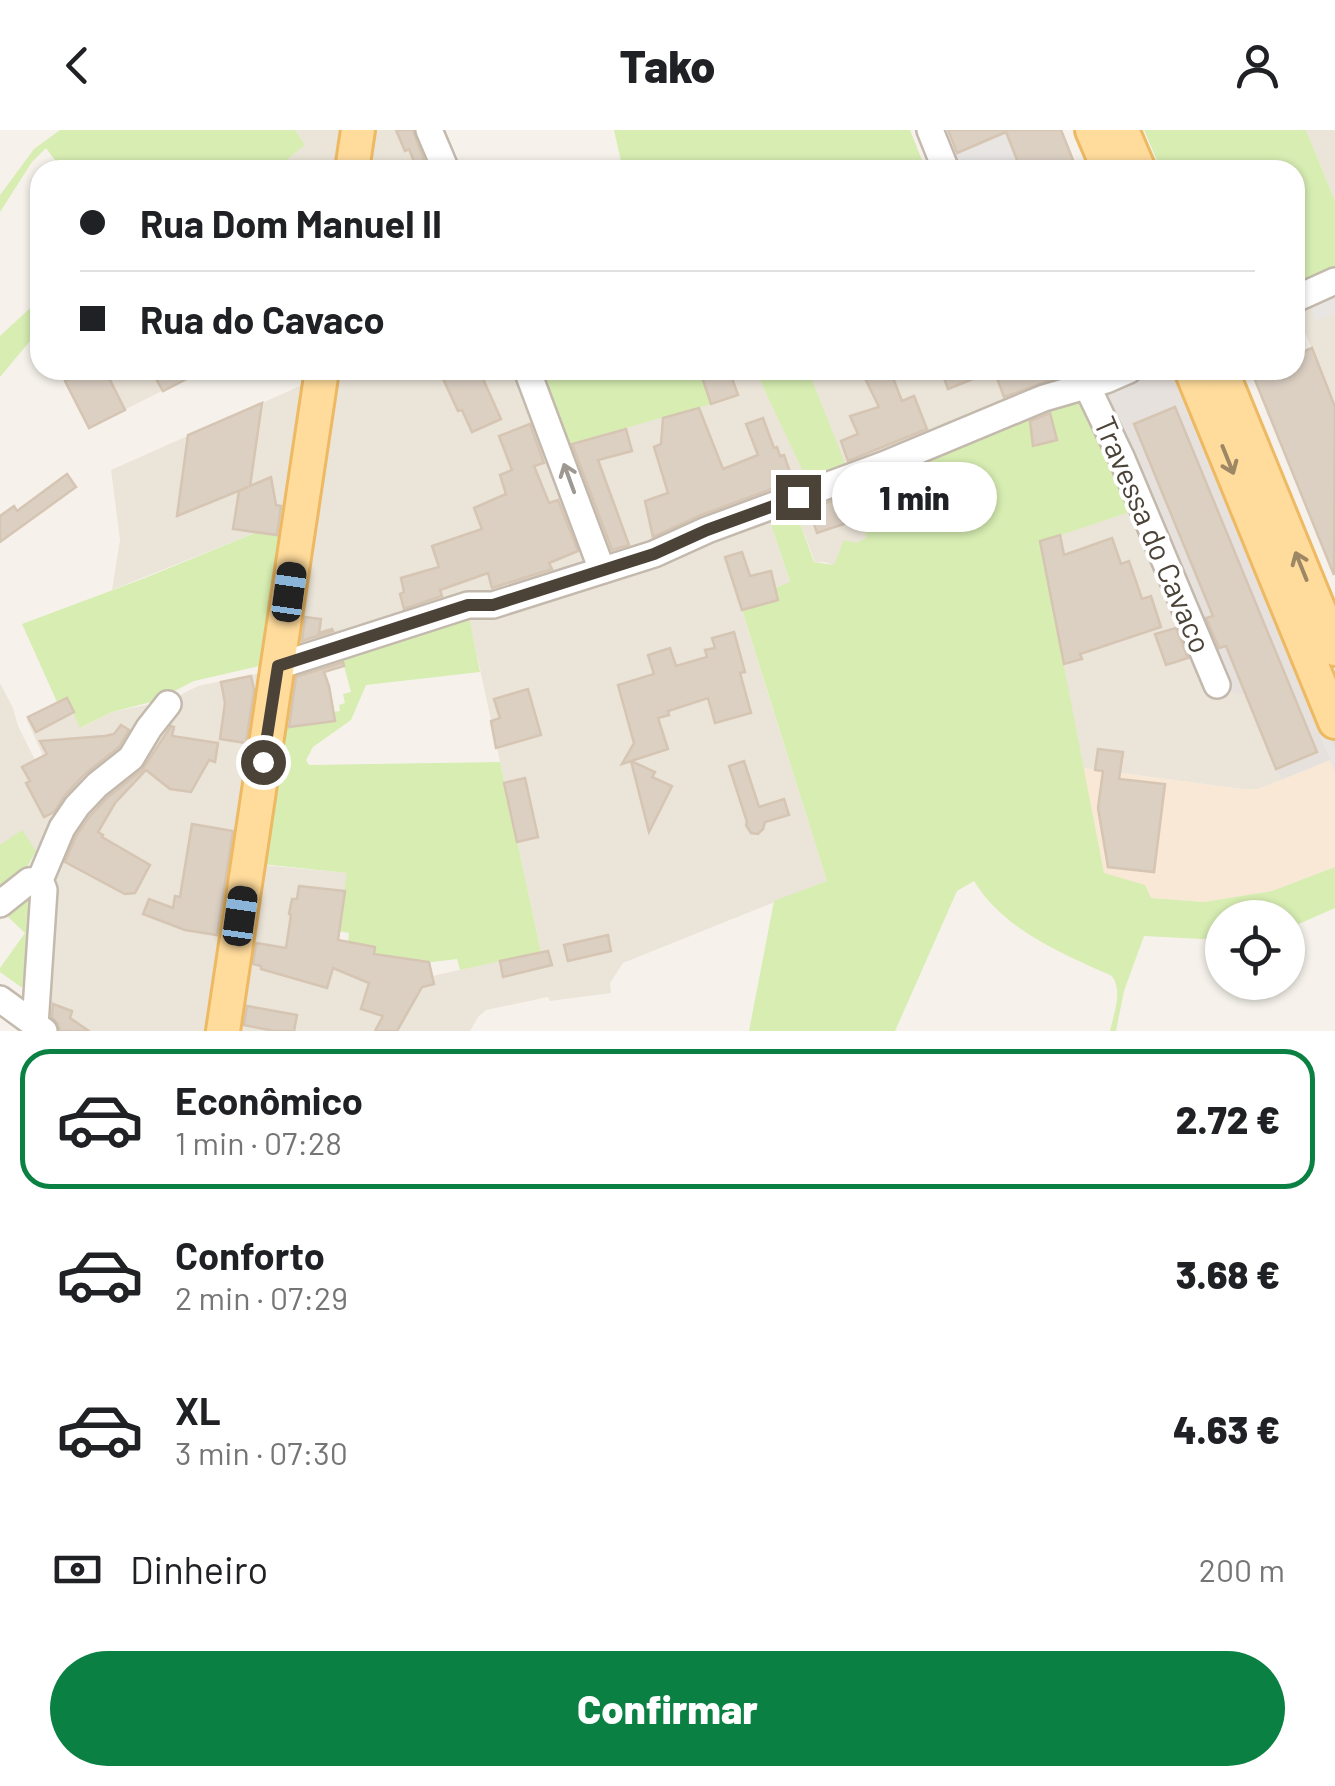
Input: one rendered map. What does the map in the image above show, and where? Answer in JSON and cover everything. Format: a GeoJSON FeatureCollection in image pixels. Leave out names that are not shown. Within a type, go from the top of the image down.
{"type":"FeatureCollection","features":[{"type":"Feature","properties":{"kind":"main road"},"geometry":{"type":"LineString","coordinates":[[354,160],[358,130]]}},
{"type":"Feature","properties":{"kind":"main road"},"geometry":{"type":"LineString","coordinates":[[1092,130],[1104,160]]}},
{"type":"Feature","properties":{"kind":"main road"},"geometry":{"type":"LineString","coordinates":[[1122,130],[1134,160]]}},
{"type":"Feature","properties":{"kind":"main road"},"geometry":{"type":"LineString","coordinates":[[223,1031],[321,380]]}},
{"type":"Feature","properties":{"kind":"main road"},"geometry":{"type":"LineString","coordinates":[[1195,380],[1335,722]]}},
{"type":"Feature","properties":{"kind":"main road"},"geometry":{"type":"LineString","coordinates":[[1224,380],[1335,649]]}},
{"type":"Feature","properties":{"kind":"street"},"geometry":{"type":"LineString","coordinates":[[429,130],[442,160]]}},
{"type":"Feature","properties":{"kind":"street"},"geometry":{"type":"LineString","coordinates":[[930,130],[942,160]]}},
{"type":"Feature","properties":{"kind":"street"},"geometry":{"type":"LineString","coordinates":[[1305,294],[1335,281]]}},
{"type":"Feature","properties":{"kind":"street"},"geometry":{"type":"LineString","coordinates":[[530,380],[602,570]]}},
{"type":"Feature","properties":{"kind":"street"},"geometry":{"type":"LineString","coordinates":[[278,666],[468,605],[493,605],[654,554],[1044,398],[1106,380]]}},
{"type":"Feature","properties":{"kind":"street","name":"Travessa do Cavaco"},"geometry":{"type":"LineString","coordinates":[[1086,384],[1122,459],[1217,686]]}},
{"type":"Feature","properties":{"kind":"street"},"geometry":{"type":"LineString","coordinates":[[40,1028],[44,890],[40,880],[76,806],[132,758],[168,704]]}},
{"type":"Feature","properties":{"kind":"street"},"geometry":{"type":"LineString","coordinates":[[0,904],[28,881],[40,880]]}},
{"type":"Feature","properties":{"kind":"street"},"geometry":{"type":"LineString","coordinates":[[0,999],[40,1028]]}},
{"type":"Feature","properties":{"kind":"shaded area"},"geometry":{"type":"Polygon","coordinates":[[[295,130],[355,130],[351,160],[286,160],[305,145],[295,130]]]}},
{"type":"Feature","properties":{"kind":"shaded area"},"geometry":{"type":"Polygon","coordinates":[[[360,130],[427,130],[439,160],[356,160],[360,130]]]}},
{"type":"Feature","properties":{"kind":"shaded area"},"geometry":{"type":"Polygon","coordinates":[[[1306,130],[1335,130],[1335,201],[1306,130]]]}},
{"type":"Feature","properties":{"kind":"shaded area"},"geometry":{"type":"Polygon","coordinates":[[[1006,132],[1017,160],[943,160],[1006,132]]]}},
{"type":"Feature","properties":{"kind":"shaded area"},"geometry":{"type":"Polygon","coordinates":[[[1335,284],[1335,407],[1305,332],[1305,301],[1335,284]]]}},
{"type":"Feature","properties":{"kind":"shaded area"},"geometry":{"type":"Polygon","coordinates":[[[1335,294],[1335,313],[1316,321],[1309,305],[1335,294]]]}},
{"type":"Feature","properties":{"kind":"shaded area"},"geometry":{"type":"Polygon","coordinates":[[[84,380],[184,380],[104,420],[84,380]]]}},
{"type":"Feature","properties":{"kind":"shaded area"},"geometry":{"type":"Polygon","coordinates":[[[318,380],[295,538],[257,532],[112,590],[120,540],[111,470],[318,380]]]}},
{"type":"Feature","properties":{"kind":"shaded area"},"geometry":{"type":"Polygon","coordinates":[[[323,380],[528,380],[599,568],[281,662],[323,380]]]}},
{"type":"Feature","properties":{"kind":"shaded area"},"geometry":{"type":"Polygon","coordinates":[[[702,380],[760,380],[812,489],[604,566],[565,445],[710,404],[702,380]]]}},
{"type":"Feature","properties":{"kind":"shaded area"},"geometry":{"type":"Polygon","coordinates":[[[812,380],[998,380],[1009,409],[849,475],[812,380]]]}},
{"type":"Feature","properties":{"kind":"shaded area"},"geometry":{"type":"Polygon","coordinates":[[[1104,380],[1192,380],[1335,729],[1335,758],[1281,780],[1245,694],[1221,687],[1088,385],[1104,380]]]}},
{"type":"Feature","properties":{"kind":"shaded area"},"geometry":{"type":"Polygon","coordinates":[[[1192,401],[1335,749],[1335,772],[1184,404],[1192,401]]]}},
{"type":"Feature","properties":{"kind":"shaded area"},"geometry":{"type":"Polygon","coordinates":[[[844,482],[867,537],[835,566],[815,562],[795,509],[844,482]]]}},
{"type":"Feature","properties":{"kind":"shaded area"},"geometry":{"type":"Polygon","coordinates":[[[767,511],[790,583],[778,600],[742,611],[827,881],[623,963],[610,983],[611,993],[550,1001],[548,997],[486,1010],[470,1031],[225,1031],[251,864],[348,873],[333,968],[395,994],[401,983],[541,952],[467,609],[767,511]]]}},
{"type":"Feature","properties":{"kind":"shaded area"},"geometry":{"type":"Polygon","coordinates":[[[1133,511],[1221,687],[1244,693],[1281,780],[1258,789],[1242,789],[1083,768],[1040,541],[1133,511]]]}},
{"type":"Feature","properties":{"kind":"shaded area"},"geometry":{"type":"Polygon","coordinates":[[[275,670],[221,1031],[48,1031],[37,1023],[47,888],[63,829],[180,695],[198,686],[275,670]]]}},
{"type":"Feature","properties":{"kind":"shaded area"},"geometry":{"type":"Polygon","coordinates":[[[0,683],[59,808],[27,867],[0,894],[0,683]]]}},
{"type":"Feature","properties":{"kind":"shaded area"},"geometry":{"type":"Polygon","coordinates":[[[67,698],[81,728],[112,712],[161,702],[73,808],[63,800],[26,718],[67,698]]]}},
{"type":"Feature","properties":{"kind":"shaded area"},"geometry":{"type":"Polygon","coordinates":[[[1335,758],[1335,867],[1272,891],[1204,902],[1150,898],[1144,885],[1104,874],[1083,768],[1242,789],[1258,789],[1335,758]]]}},
{"type":"Feature","properties":{"kind":"green space"},"geometry":{"type":"Polygon","coordinates":[[[60,130],[295,130],[305,145],[286,160],[55,160],[46,148],[30,160],[0,212],[0,195],[34,149],[60,130]]]}},
{"type":"Feature","properties":{"kind":"green space"},"geometry":{"type":"Polygon","coordinates":[[[614,130],[910,130],[922,160],[621,160],[614,130]]]}},
{"type":"Feature","properties":{"kind":"green space"},"geometry":{"type":"Polygon","coordinates":[[[1144,130],[1306,130],[1335,201],[1335,268],[1305,282],[1305,160],[1157,160],[1144,130]]]}},
{"type":"Feature","properties":{"kind":"green space"},"geometry":{"type":"Polygon","coordinates":[[[30,308],[30,341],[0,377],[0,336],[30,308]]]}},
{"type":"Feature","properties":{"kind":"green space"},"geometry":{"type":"Polygon","coordinates":[[[537,380],[703,380],[711,404],[565,445],[537,380]]]}},
{"type":"Feature","properties":{"kind":"green space"},"geometry":{"type":"Polygon","coordinates":[[[760,380],[812,380],[847,468],[808,482],[760,380]]]}},
{"type":"Feature","properties":{"kind":"green space"},"geometry":{"type":"Polygon","coordinates":[[[1078,399],[1133,511],[1040,542],[1104,873],[1145,885],[1151,898],[1205,902],[1205,939],[1144,936],[1124,991],[1116,1031],[1110,1031],[1117,995],[1112,976],[1017,927],[974,881],[957,891],[895,1031],[749,1031],[774,901],[827,881],[742,610],[778,600],[775,588],[790,582],[769,518],[795,509],[814,562],[834,565],[844,540],[857,543],[867,537],[847,491],[1029,414],[1034,446],[1056,440],[1049,405],[1078,399]]]}},
{"type":"Feature","properties":{"kind":"green space"},"geometry":{"type":"Polygon","coordinates":[[[257,532],[284,536],[264,665],[194,681],[155,701],[112,712],[80,728],[67,698],[57,702],[22,624],[257,532]]]}},
{"type":"Feature","properties":{"kind":"green space"},"geometry":{"type":"Polygon","coordinates":[[[468,611],[480,672],[366,685],[351,720],[313,747],[306,760],[309,765],[500,762],[541,952],[460,970],[457,959],[432,962],[404,958],[402,965],[373,960],[375,947],[348,942],[349,933],[339,931],[347,873],[262,864],[282,727],[335,720],[333,712],[340,711],[339,705],[345,703],[343,694],[351,692],[341,655],[468,611]]]}},
{"type":"Feature","properties":{"kind":"green space"},"geometry":{"type":"Polygon","coordinates":[[[22,830],[36,851],[27,867],[0,894],[0,845],[22,830]]]}},
{"type":"Feature","properties":{"kind":"green space"},"geometry":{"type":"Polygon","coordinates":[[[1335,867],[1335,908],[1305,921],[1305,900],[1216,900],[1272,891],[1335,867]]]}},
{"type":"Feature","properties":{"kind":"green space"},"geometry":{"type":"Polygon","coordinates":[[[24,898],[34,904],[29,983],[21,987],[0,968],[25,933],[7,916],[24,898]]]}},
{"type":"Feature","properties":{"kind":"building"},"geometry":{"type":"Polygon","coordinates":[[[396,130],[413,130],[424,160],[413,160],[409,149],[405,151],[396,130]]]}},
{"type":"Feature","properties":{"kind":"building"},"geometry":{"type":"Polygon","coordinates":[[[948,130],[1061,130],[1073,160],[1017,160],[1006,132],[957,153],[948,130]]]}},
{"type":"Feature","properties":{"kind":"building"},"geometry":{"type":"Polygon","coordinates":[[[1312,348],[1335,407],[1334,575],[1255,380],[1305,380],[1305,351],[1312,348]]]}},
{"type":"Feature","properties":{"kind":"building"},"geometry":{"type":"Polygon","coordinates":[[[110,380],[125,410],[89,428],[65,381],[110,380]]]}},
{"type":"Feature","properties":{"kind":"building"},"geometry":{"type":"Polygon","coordinates":[[[157,380],[184,380],[163,391],[157,380]]]}},
{"type":"Feature","properties":{"kind":"building"},"geometry":{"type":"Polygon","coordinates":[[[444,380],[483,380],[501,419],[472,432],[462,410],[458,411],[444,380]]]}},
{"type":"Feature","properties":{"kind":"building"},"geometry":{"type":"Polygon","coordinates":[[[703,380],[733,380],[738,395],[711,404],[703,380]]]}},
{"type":"Feature","properties":{"kind":"building"},"geometry":{"type":"Polygon","coordinates":[[[866,380],[894,380],[902,401],[914,396],[927,429],[848,461],[841,441],[858,434],[850,416],[879,407],[866,380]]]}},
{"type":"Feature","properties":{"kind":"building"},"geometry":{"type":"Polygon","coordinates":[[[945,380],[970,380],[948,389],[945,380]]]}},
{"type":"Feature","properties":{"kind":"building"},"geometry":{"type":"Polygon","coordinates":[[[998,380],[1051,380],[1004,397],[998,380]]]}},
{"type":"Feature","properties":{"kind":"building"},"geometry":{"type":"Polygon","coordinates":[[[262,403],[250,486],[271,477],[276,505],[281,506],[277,535],[233,529],[239,491],[248,487],[177,516],[188,435],[262,403]]]}},
{"type":"Feature","properties":{"kind":"building"},"geometry":{"type":"Polygon","coordinates":[[[1175,407],[1317,752],[1276,769],[1226,646],[1219,648],[1206,618],[1213,616],[1134,424],[1175,407]]]}},
{"type":"Feature","properties":{"kind":"building"},"geometry":{"type":"Polygon","coordinates":[[[699,408],[723,469],[758,455],[746,424],[763,418],[774,448],[780,456],[784,455],[793,481],[653,537],[645,501],[668,493],[654,447],[661,444],[663,418],[699,408]]]}},
{"type":"Feature","properties":{"kind":"building"},"geometry":{"type":"Polygon","coordinates":[[[1050,413],[1057,440],[1033,446],[1030,421],[1050,413]]]}},
{"type":"Feature","properties":{"kind":"building"},"geometry":{"type":"Polygon","coordinates":[[[530,424],[544,463],[534,466],[549,503],[558,500],[578,551],[549,563],[552,569],[492,588],[488,573],[440,590],[442,596],[404,609],[401,578],[439,567],[432,546],[482,529],[474,508],[506,494],[500,475],[512,470],[499,436],[530,424]]]}},
{"type":"Feature","properties":{"kind":"building"},"geometry":{"type":"Polygon","coordinates":[[[626,429],[632,451],[598,460],[629,545],[612,550],[572,444],[626,429]]]}},
{"type":"Feature","properties":{"kind":"building"},"geometry":{"type":"Polygon","coordinates":[[[67,474],[76,487],[0,542],[0,516],[14,506],[17,511],[67,474]]]}},
{"type":"Feature","properties":{"kind":"building"},"geometry":{"type":"Polygon","coordinates":[[[835,500],[844,524],[817,533],[813,521],[806,523],[801,512],[835,500]]]}},
{"type":"Feature","properties":{"kind":"building"},"geometry":{"type":"Polygon","coordinates":[[[1060,535],[1064,555],[1112,538],[1121,564],[1129,561],[1142,599],[1151,596],[1161,627],[1080,654],[1082,659],[1064,664],[1040,541],[1060,535]]]}},
{"type":"Feature","properties":{"kind":"building"},"geometry":{"type":"Polygon","coordinates":[[[742,552],[750,576],[771,571],[778,600],[742,610],[725,557],[742,552]]]}},
{"type":"Feature","properties":{"kind":"building"},"geometry":{"type":"Polygon","coordinates":[[[305,617],[321,619],[319,633],[333,631],[302,641],[305,617]]]}},
{"type":"Feature","properties":{"kind":"building"},"geometry":{"type":"Polygon","coordinates":[[[1176,628],[1188,658],[1166,665],[1155,634],[1176,628]]]}},
{"type":"Feature","properties":{"kind":"building"},"geometry":{"type":"Polygon","coordinates":[[[734,632],[751,713],[715,723],[708,698],[668,711],[669,715],[658,718],[668,749],[622,764],[634,743],[618,685],[654,674],[648,655],[670,648],[676,666],[707,657],[705,650],[715,648],[712,638],[734,632]]]}},
{"type":"Feature","properties":{"kind":"building"},"geometry":{"type":"Polygon","coordinates":[[[343,662],[344,666],[324,672],[335,721],[289,727],[296,677],[343,662]]]}},
{"type":"Feature","properties":{"kind":"building"},"geometry":{"type":"Polygon","coordinates":[[[251,676],[254,690],[246,743],[220,739],[225,703],[221,682],[251,676]]]}},
{"type":"Feature","properties":{"kind":"building"},"geometry":{"type":"Polygon","coordinates":[[[528,689],[541,735],[496,748],[491,721],[500,718],[494,699],[528,689]]]}},
{"type":"Feature","properties":{"kind":"building"},"geometry":{"type":"Polygon","coordinates":[[[67,698],[74,712],[36,732],[28,717],[67,698]]]}},
{"type":"Feature","properties":{"kind":"building"},"geometry":{"type":"Polygon","coordinates":[[[121,725],[129,730],[119,747],[85,774],[54,812],[44,817],[22,767],[47,754],[40,741],[105,736],[114,734],[121,725]]]}},
{"type":"Feature","properties":{"kind":"building"},"geometry":{"type":"Polygon","coordinates":[[[171,726],[172,736],[218,743],[215,762],[209,760],[191,792],[170,789],[146,770],[115,803],[98,832],[150,865],[135,893],[125,894],[65,862],[90,816],[142,770],[171,726]]]}},
{"type":"Feature","properties":{"kind":"building"},"geometry":{"type":"Polygon","coordinates":[[[1098,749],[1123,752],[1119,779],[1165,784],[1154,872],[1108,867],[1098,808],[1103,771],[1095,770],[1098,749]]]}},
{"type":"Feature","properties":{"kind":"building"},"geometry":{"type":"Polygon","coordinates":[[[631,761],[655,772],[652,777],[672,786],[649,832],[631,761]]]}},
{"type":"Feature","properties":{"kind":"building"},"geometry":{"type":"Polygon","coordinates":[[[744,761],[759,807],[784,799],[789,815],[765,822],[758,834],[751,833],[746,825],[729,766],[744,761]]]}},
{"type":"Feature","properties":{"kind":"building"},"geometry":{"type":"Polygon","coordinates":[[[525,778],[538,837],[517,842],[504,783],[525,778]]]}},
{"type":"Feature","properties":{"kind":"building"},"geometry":{"type":"Polygon","coordinates":[[[192,824],[233,831],[217,935],[185,930],[143,914],[149,899],[173,908],[175,896],[180,897],[192,824]]]}},
{"type":"Feature","properties":{"kind":"building"},"geometry":{"type":"Polygon","coordinates":[[[299,886],[345,891],[338,940],[375,947],[374,954],[429,962],[434,984],[422,987],[397,1031],[375,1031],[383,1016],[361,1009],[369,983],[333,968],[327,988],[253,964],[256,943],[286,948],[292,899],[297,899],[299,886]]]}},
{"type":"Feature","properties":{"kind":"building"},"geometry":{"type":"Polygon","coordinates":[[[608,935],[611,951],[568,961],[564,945],[608,935]]]}},
{"type":"Feature","properties":{"kind":"building"},"geometry":{"type":"Polygon","coordinates":[[[548,951],[552,965],[503,977],[500,961],[548,951]]]}},
{"type":"Feature","properties":{"kind":"building"},"geometry":{"type":"Polygon","coordinates":[[[53,1004],[72,1011],[70,1018],[89,1031],[60,1031],[52,1017],[53,1004]]]}},
{"type":"Feature","properties":{"kind":"building"},"geometry":{"type":"Polygon","coordinates":[[[247,1006],[297,1015],[294,1031],[244,1025],[247,1006]]]}},
{"type":"Feature","properties":{"kind":"route"},"geometry":{"type":"LineString","coordinates":[[263,762],[278,666],[468,605],[493,605],[654,554],[798,497]]}}]}
